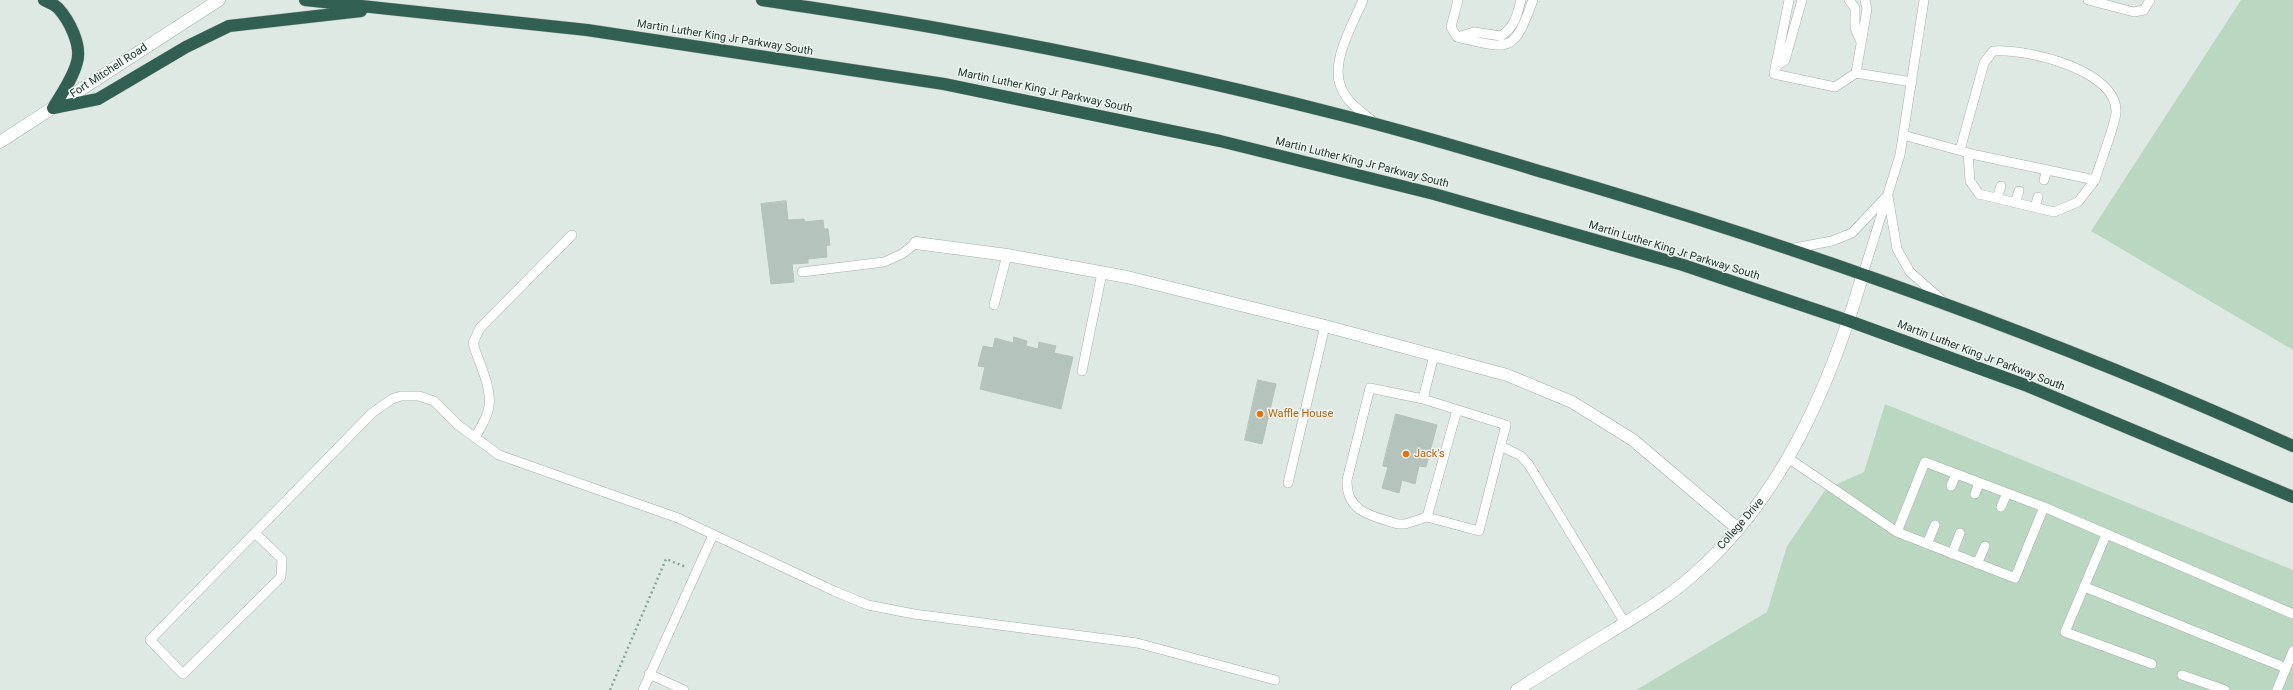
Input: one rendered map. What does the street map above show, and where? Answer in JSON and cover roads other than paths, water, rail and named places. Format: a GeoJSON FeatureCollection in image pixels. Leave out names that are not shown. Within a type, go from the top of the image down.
{"type":"FeatureCollection","features":[{"type":"Feature","properties":{"kind":"highway"},"geometry":{"type":"LineString","coordinates":[[44,0],[57,7],[70,25],[77,44],[78,60],[70,80],[52,108]]}},
{"type":"Feature","properties":{"kind":"highway"},"geometry":{"type":"LineString","coordinates":[[305,0],[384,9]]}},
{"type":"Feature","properties":{"kind":"highway"},"geometry":{"type":"LineString","coordinates":[[762,0],[952,30],[1148,70],[1377,125],[1632,198],[1789,249],[1946,304],[2103,365],[2293,446]]}},
{"type":"Feature","properties":{"kind":"highway"},"geometry":{"type":"LineString","coordinates":[[52,108],[98,99],[186,47],[229,26],[384,9]]}},
{"type":"Feature","properties":{"kind":"highway","name":"Martin Luther King Jr Parkway South"},"geometry":{"type":"LineString","coordinates":[[384,9],[587,30],[944,84],[1220,141],[1434,194],[1675,263],[1849,321],[2025,385],[2293,497]]}},
{"type":"Feature","properties":{"kind":"street","name":"Fort Mitchell Road"},"geometry":{"type":"LineString","coordinates":[[0,142],[219,0]]}},
{"type":"Feature","properties":{"kind":"street"},"geometry":{"type":"LineString","coordinates":[[916,243],[1007,256],[1102,273],[1325,326],[1507,374],[1572,402],[1633,440],[1738,529]]}},
{"type":"Feature","properties":{"kind":"street","name":"College Drive"},"geometry":{"type":"LineString","coordinates":[[1517,690],[1653,606],[1692,576],[1738,529],[1766,495],[1806,427],[1849,321],[1863,274]]}},
{"type":"Feature","properties":{"kind":"lane"},"geometry":{"type":"LineString","coordinates":[[1363,0],[1338,62],[1340,87],[1354,105],[1377,125]]}},
{"type":"Feature","properties":{"kind":"lane"},"geometry":{"type":"LineString","coordinates":[[1456,37],[1451,27],[1458,0]]}},
{"type":"Feature","properties":{"kind":"lane"},"geometry":{"type":"LineString","coordinates":[[1456,37],[1474,32],[1501,36],[1511,29],[1515,22],[1521,0]]}},
{"type":"Feature","properties":{"kind":"lane"},"geometry":{"type":"LineString","coordinates":[[1456,37],[1498,46],[1507,44],[1517,39],[1522,30],[1533,0]]}},
{"type":"Feature","properties":{"kind":"lane"},"geometry":{"type":"LineString","coordinates":[[1789,0],[1774,74],[1834,87],[1856,73],[1912,82]]}},
{"type":"Feature","properties":{"kind":"lane"},"geometry":{"type":"LineString","coordinates":[[1776,67],[1785,60],[1802,0]]}},
{"type":"Feature","properties":{"kind":"lane"},"geometry":{"type":"LineString","coordinates":[[1849,0],[1855,8],[1855,28],[1861,42]]}},
{"type":"Feature","properties":{"kind":"lane"},"geometry":{"type":"LineString","coordinates":[[1856,73],[1867,9],[1865,0]]}},
{"type":"Feature","properties":{"kind":"lane"},"geometry":{"type":"LineString","coordinates":[[1863,274],[1900,155],[1924,0]]}},
{"type":"Feature","properties":{"kind":"lane"},"geometry":{"type":"LineString","coordinates":[[2088,0],[2134,12],[2144,10],[2150,0]]}},
{"type":"Feature","properties":{"kind":"lane"},"geometry":{"type":"LineString","coordinates":[[2010,49],[2058,61],[2101,82],[2111,93],[2116,112],[2095,180],[2078,202],[2067,208],[2054,212],[1979,194],[1970,181],[1964,152],[1984,63],[1993,51],[2010,49]]}},
{"type":"Feature","properties":{"kind":"lane"},"geometry":{"type":"LineString","coordinates":[[1904,135],[2027,170],[2047,170],[2095,180]]}},
{"type":"Feature","properties":{"kind":"lane"},"geometry":{"type":"LineString","coordinates":[[2044,180],[2047,170]]}},
{"type":"Feature","properties":{"kind":"lane"},"geometry":{"type":"LineString","coordinates":[[1997,198],[2001,186]]}},
{"type":"Feature","properties":{"kind":"lane"},"geometry":{"type":"LineString","coordinates":[[2015,203],[2019,191]]}},
{"type":"Feature","properties":{"kind":"lane"},"geometry":{"type":"LineString","coordinates":[[1789,249],[1832,241],[1852,233],[1888,194]]}},
{"type":"Feature","properties":{"kind":"lane"},"geometry":{"type":"LineString","coordinates":[[1888,194],[1897,249],[1910,272],[1946,304]]}},
{"type":"Feature","properties":{"kind":"lane"},"geometry":{"type":"LineString","coordinates":[[2035,207],[2038,197]]}},
{"type":"Feature","properties":{"kind":"lane"},"geometry":{"type":"LineString","coordinates":[[475,438],[490,406],[485,379],[473,342],[480,328],[572,235]]}},
{"type":"Feature","properties":{"kind":"lane"},"geometry":{"type":"LineString","coordinates":[[802,272],[884,262],[902,254],[916,243]]}},
{"type":"Feature","properties":{"kind":"lane"},"geometry":{"type":"LineString","coordinates":[[994,305],[1007,256]]}},
{"type":"Feature","properties":{"kind":"lane"},"geometry":{"type":"LineString","coordinates":[[1082,371],[1102,273]]}},
{"type":"Feature","properties":{"kind":"lane"},"geometry":{"type":"LineString","coordinates":[[1288,483],[1325,326]]}},
{"type":"Feature","properties":{"kind":"lane"},"geometry":{"type":"LineString","coordinates":[[1423,399],[1434,355]]}},
{"type":"Feature","properties":{"kind":"lane"},"geometry":{"type":"LineString","coordinates":[[1370,388],[1423,399],[1506,425],[1479,530],[1427,517],[1405,524],[1398,524],[1363,513],[1354,506],[1346,486],[1370,388]]}},
{"type":"Feature","properties":{"kind":"lane"},"geometry":{"type":"LineString","coordinates":[[255,533],[282,559],[281,577],[183,674],[150,640],[372,413],[392,399],[401,396],[419,396],[434,401],[475,438],[499,455],[678,518],[834,591],[868,604],[914,614],[1138,643],[1275,680]]}},
{"type":"Feature","properties":{"kind":"lane"},"geometry":{"type":"LineString","coordinates":[[1427,517],[1457,410]]}},
{"type":"Feature","properties":{"kind":"lane"},"geometry":{"type":"LineString","coordinates":[[1501,446],[1521,456],[1529,465],[1625,623]]}},
{"type":"Feature","properties":{"kind":"lane"},"geometry":{"type":"LineString","coordinates":[[1788,458],[1896,532],[2015,578],[2044,507]]}},
{"type":"Feature","properties":{"kind":"lane"},"geometry":{"type":"LineString","coordinates":[[1896,532],[1925,462],[2044,507],[2106,535],[2293,614]]}},
{"type":"Feature","properties":{"kind":"lane"},"geometry":{"type":"LineString","coordinates":[[1951,486],[1956,474]]}},
{"type":"Feature","properties":{"kind":"lane"},"geometry":{"type":"LineString","coordinates":[[1974,494],[1979,483]]}},
{"type":"Feature","properties":{"kind":"lane"},"geometry":{"type":"LineString","coordinates":[[2001,507],[2007,493]]}},
{"type":"Feature","properties":{"kind":"lane"},"geometry":{"type":"LineString","coordinates":[[1927,544],[1935,525]]}},
{"type":"Feature","properties":{"kind":"lane"},"geometry":{"type":"LineString","coordinates":[[1952,554],[1960,533]]}},
{"type":"Feature","properties":{"kind":"lane"},"geometry":{"type":"LineString","coordinates":[[643,690],[713,535]]}},
{"type":"Feature","properties":{"kind":"lane"},"geometry":{"type":"LineString","coordinates":[[2106,535],[2065,632],[2152,664]]}},
{"type":"Feature","properties":{"kind":"lane"},"geometry":{"type":"LineString","coordinates":[[1977,564],[1985,546]]}},
{"type":"Feature","properties":{"kind":"lane"},"geometry":{"type":"LineString","coordinates":[[2085,587],[2286,668]]}},
{"type":"Feature","properties":{"kind":"lane"},"geometry":{"type":"LineString","coordinates":[[2277,690],[2293,651]]}},
{"type":"Feature","properties":{"kind":"lane"},"geometry":{"type":"LineString","coordinates":[[649,674],[684,690]]}},
{"type":"Feature","properties":{"kind":"lane"},"geometry":{"type":"LineString","coordinates":[[2182,675],[2225,690]]}},
{"type":"Feature","properties":{"kind":"place","name":"Waffle House"},"geometry":{"type":"Point","coordinates":[1260,414]}},
{"type":"Feature","properties":{"kind":"place","name":"Jack's"},"geometry":{"type":"Point","coordinates":[1406,454]}}]}
